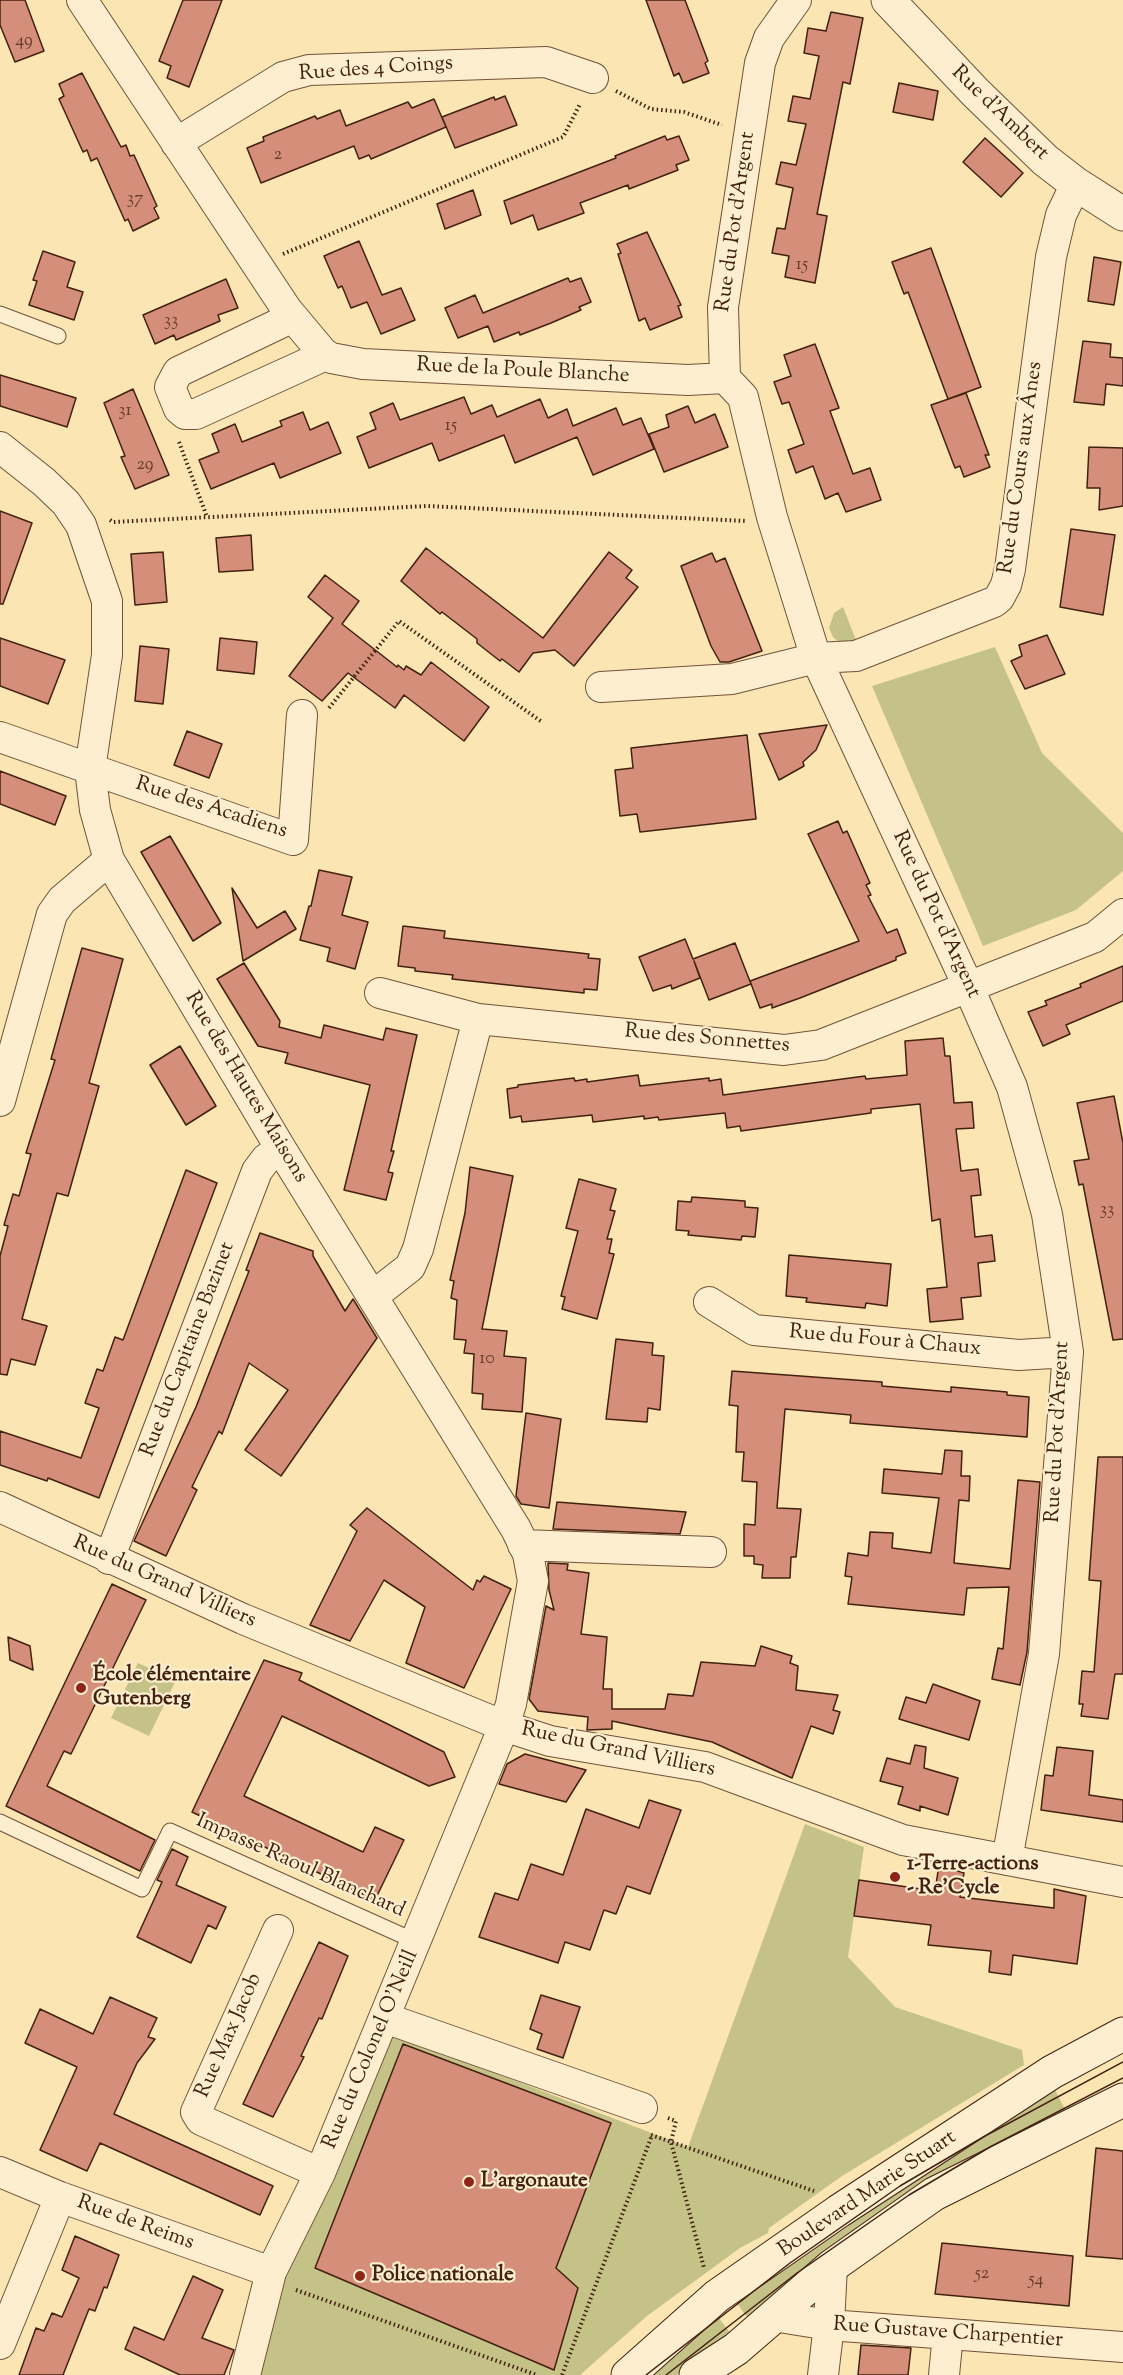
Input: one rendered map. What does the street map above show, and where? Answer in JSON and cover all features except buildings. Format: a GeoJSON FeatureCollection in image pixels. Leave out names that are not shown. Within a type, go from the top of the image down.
{"type":"FeatureCollection","features":[{"type":"Feature","properties":{"kind":"main road","name":"Rue d'Ambert"},"geometry":{"type":"LineString","coordinates":[[888,0],[975,92],[1045,160],[1076,184],[1123,214]]}},
{"type":"Feature","properties":{"kind":"main road","name":"Boulevard Marie Stuart"},"geometry":{"type":"LineString","coordinates":[[628,2375],[717,2296],[839,2211],[1052,2072],[1123,2034]]}},
{"type":"Feature","properties":{"kind":"main road","name":"Boulevard Marie Stuart"},"geometry":{"type":"LineString","coordinates":[[696,2375],[736,2349],[832,2266],[934,2194],[1123,2100]]}},
{"type":"Feature","properties":{"kind":"street"},"geometry":{"type":"LineString","coordinates":[[82,0],[293,317],[323,353],[317,359],[196,414],[185,414],[179,409],[170,387],[178,372],[293,317]]}},
{"type":"Feature","properties":{"kind":"street","name":"Rue du Pot d'Argent"},"geometry":{"type":"LineString","coordinates":[[796,0],[769,38],[760,63],[723,307],[724,378],[743,397],[772,517],[816,658],[968,986],[1012,1088],[1047,1214],[1068,1353],[1044,1654],[1007,1860]]}},
{"type":"Feature","properties":{"kind":"street","name":"Rue des 4 Coings"},"geometry":{"type":"LineString","coordinates":[[176,142],[282,77],[309,70],[546,62],[592,78]]}},
{"type":"Feature","properties":{"kind":"street","name":"Rue du Cours aux Ânes"},"geometry":{"type":"LineString","coordinates":[[601,687],[732,679],[816,658],[856,656],[994,602],[1003,592],[1014,543],[1051,257],[1061,215],[1076,184]]}},
{"type":"Feature","properties":{"kind":"street","name":"Rue de la Poule Blanche"},"geometry":{"type":"LineString","coordinates":[[323,353],[331,358],[363,364],[688,380],[724,378]]}},
{"type":"Feature","properties":{"kind":"street","name":"Rue des Hautes Maisons"},"geometry":{"type":"LineString","coordinates":[[0,447],[66,503],[81,525],[107,601],[106,655],[90,769],[95,810],[109,860],[281,1149],[373,1296],[523,1545],[533,1581],[511,1704],[504,1726]]}},
{"type":"Feature","properties":{"kind":"street","name":"Rue des Acadiens"},"geometry":{"type":"LineString","coordinates":[[90,769],[293,840],[302,715]]}},
{"type":"Feature","properties":{"kind":"street"},"geometry":{"type":"LineString","coordinates":[[0,737],[90,769]]}},
{"type":"Feature","properties":{"kind":"street"},"geometry":{"type":"LineString","coordinates":[[0,1101],[52,914],[62,900],[109,860]]}},
{"type":"Feature","properties":{"kind":"street","name":"Rue des Sonnettes"},"geometry":{"type":"LineString","coordinates":[[380,993],[478,1019],[784,1050],[821,1045],[1095,937],[1123,914]]}},
{"type":"Feature","properties":{"kind":"street"},"geometry":{"type":"LineString","coordinates":[[373,1296],[410,1266],[418,1249],[478,1019]]}},
{"type":"Feature","properties":{"kind":"street","name":"Rue du Capitaine Bazinet"},"geometry":{"type":"LineString","coordinates":[[109,1559],[257,1171],[266,1159],[281,1149]]}},
{"type":"Feature","properties":{"kind":"street","name":"Rue du Four à Chaux"},"geometry":{"type":"LineString","coordinates":[[709,1302],[754,1330],[1019,1355],[1068,1353]]}},
{"type":"Feature","properties":{"kind":"street","name":"Rue du Grand Villiers"},"geometry":{"type":"LineString","coordinates":[[0,1507],[243,1619],[504,1726],[550,1741],[705,1767],[903,1840],[1123,1882]]}},
{"type":"Feature","properties":{"kind":"street"},"geometry":{"type":"LineString","coordinates":[[523,1545],[711,1552]]}},
{"type":"Feature","properties":{"kind":"street","name":"Rue du Colonel O'Neill"},"geometry":{"type":"LineString","coordinates":[[244,2375],[271,2272],[320,2173],[504,1726]]}},
{"type":"Feature","properties":{"kind":"street","name":"Rue Max Jacob"},"geometry":{"type":"LineString","coordinates":[[278,1930],[196,2112],[201,2120],[320,2173]]}},
{"type":"Feature","properties":{"kind":"street"},"geometry":{"type":"LineString","coordinates":[[385,2018],[647,2122]]}},
{"type":"Feature","properties":{"kind":"street","name":"Rue de Reims"},"geometry":{"type":"LineString","coordinates":[[0,2172],[60,2197],[271,2272]]}},
{"type":"Feature","properties":{"kind":"street"},"geometry":{"type":"LineString","coordinates":[[0,2344],[60,2197]]}},
{"type":"Feature","properties":{"kind":"street"},"geometry":{"type":"LineString","coordinates":[[823,2375],[829,2325],[832,2266]]}},
{"type":"Feature","properties":{"kind":"street","name":"Rue Gustave Charpentier"},"geometry":{"type":"LineString","coordinates":[[773,2316],[829,2325],[1123,2347]]}},
{"type":"Feature","properties":{"kind":"street"},"geometry":{"type":"LineString","coordinates":[[944,2375],[948,2334]]}},
{"type":"Feature","properties":{"kind":"lane"},"geometry":{"type":"LineString","coordinates":[[0,314],[58,336]]}},
{"type":"Feature","properties":{"kind":"lane","name":"Impasse Raoul Blanchard"},"geometry":{"type":"LineString","coordinates":[[0,1822],[142,1889],[170,1832],[417,1942]]}},
{"type":"Feature","properties":{"kind":"path"},"geometry":{"type":"LineString","coordinates":[[257,264],[563,137],[592,78],[651,109],[684,112],[749,133]]}},
{"type":"Feature","properties":{"kind":"path"},"geometry":{"type":"LineString","coordinates":[[185,414],[176,433],[207,517]]}},
{"type":"Feature","properties":{"kind":"path"},"geometry":{"type":"LineString","coordinates":[[81,525],[100,517],[114,522],[427,506],[753,522],[772,517]]}},
{"type":"Feature","properties":{"kind":"path"},"geometry":{"type":"LineString","coordinates":[[302,715],[329,708],[399,621],[542,722]]}},
{"type":"Feature","properties":{"kind":"path"},"geometry":{"type":"LineString","coordinates":[[676,2121],[671,2142],[706,2276]]}},
{"type":"Feature","properties":{"kind":"path"},"geometry":{"type":"LineString","coordinates":[[562,2375],[647,2122],[671,2142],[823,2194]]}},
{"type":"Feature","properties":{"kind":"path"},"geometry":{"type":"LineString","coordinates":[[271,2272],[290,2287],[537,2375]]}},
{"type":"Feature","properties":{"kind":"shaded area"},"geometry":{"type":"Polygon","coordinates":[[[843,607],[858,645],[841,644],[833,637],[829,628],[834,613],[843,607]]]}},
{"type":"Feature","properties":{"kind":"shaded area"},"geometry":{"type":"Polygon","coordinates":[[[995,647],[1042,753],[1123,833],[1123,871],[1076,910],[983,946],[872,686],[995,647]]]}},
{"type":"Feature","properties":{"kind":"shaded area"},"geometry":{"type":"Polygon","coordinates":[[[138,1663],[176,1680],[149,1736],[111,1718],[138,1663]]]}},
{"type":"Feature","properties":{"kind":"shaded area"},"geometry":{"type":"Polygon","coordinates":[[[805,1824],[864,1847],[848,1957],[895,2007],[1022,2050],[1024,2065],[842,2176],[769,2228],[768,2233],[740,2248],[647,2316],[580,2375],[260,2375],[290,2262],[391,2033],[688,2147],[805,1824]]]}},
{"type":"Feature","properties":{"kind":"shaded area"},"geometry":{"type":"Polygon","coordinates":[[[1051,2082],[1071,2121],[752,2324],[731,2295],[1051,2082]]]}},
{"type":"Feature","properties":{"kind":"shaded area"},"geometry":{"type":"Polygon","coordinates":[[[712,2309],[734,2338],[676,2375],[639,2375],[712,2309]]]}},
{"type":"Feature","properties":{"kind":"tram line"},"geometry":{"type":"LineString","coordinates":[[646,2375],[790,2263],[900,2186],[985,2136],[1123,2062]]}},
{"type":"Feature","properties":{"kind":"tram line"},"geometry":{"type":"LineString","coordinates":[[666,2375],[797,2273],[909,2195],[990,2147],[1123,2078]]}},
{"type":"Feature","properties":{"kind":"place","name":"École élémentaire Gutenberg"},"geometry":{"type":"Point","coordinates":[81,1688]}},
{"type":"Feature","properties":{"kind":"place","name":"1-Terre-actions - Re'Cycle"},"geometry":{"type":"Point","coordinates":[895,1877]}},
{"type":"Feature","properties":{"kind":"place","name":"L'argonaute"},"geometry":{"type":"Point","coordinates":[469,2182]}},
{"type":"Feature","properties":{"kind":"place","name":"Police nationale"},"geometry":{"type":"Point","coordinates":[360,2276]}}]}
